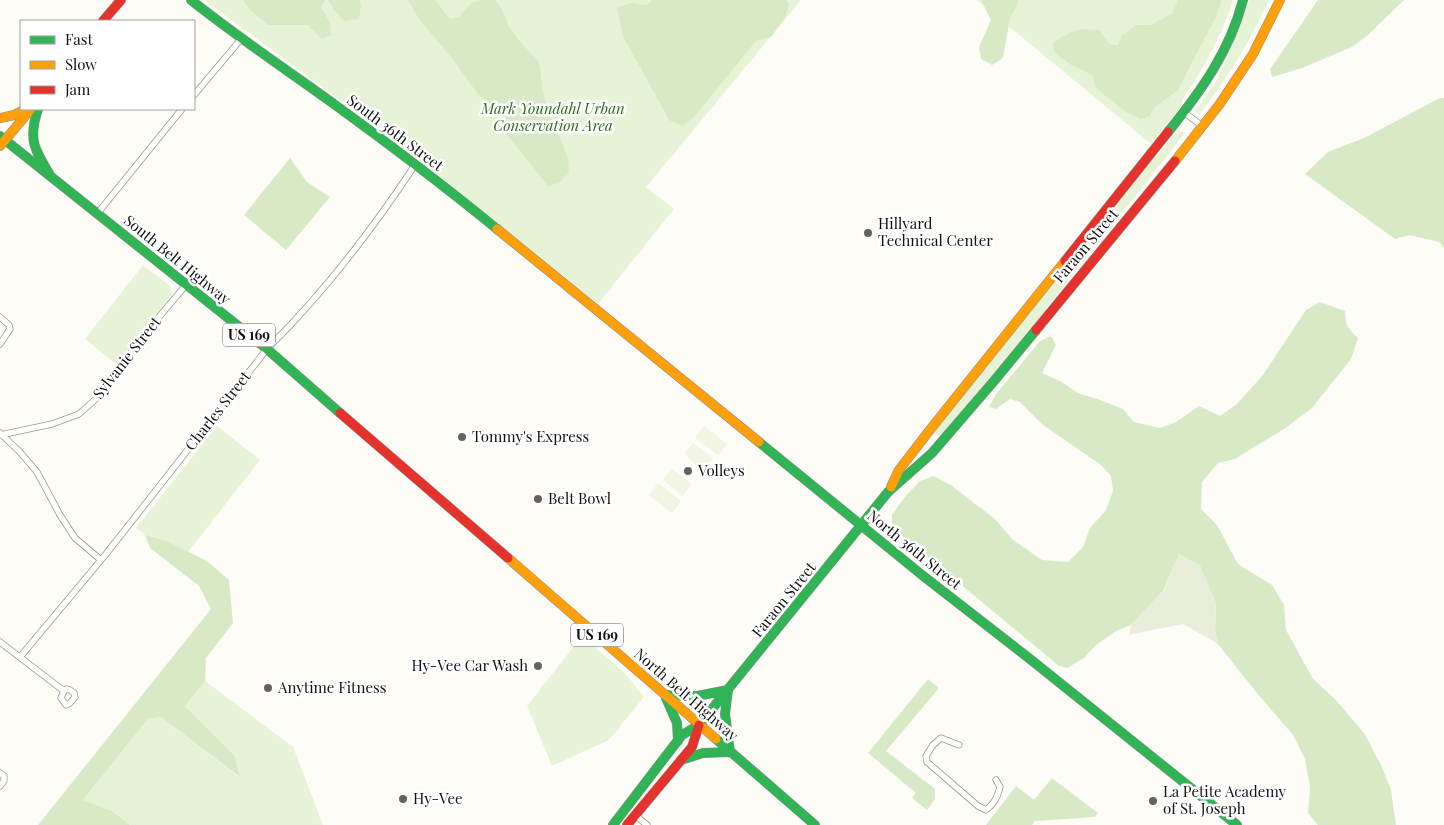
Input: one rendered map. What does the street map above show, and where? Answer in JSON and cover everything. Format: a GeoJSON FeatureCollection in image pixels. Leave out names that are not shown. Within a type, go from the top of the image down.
{"type":"FeatureCollection","features":[{"type":"Feature","properties":{"kind":"main road"},"geometry":{"type":"LineString","coordinates":[[104,20],[121,0]]}},
{"type":"Feature","properties":{"kind":"main road","name":"South 36th Street"},"geometry":{"type":"LineString","coordinates":[[191,0],[467,204],[577,294]]}},
{"type":"Feature","properties":{"kind":"main road","name":"Faraon Street"},"geometry":{"type":"LineString","coordinates":[[888,492],[899,470],[929,431],[1184,112],[1211,75],[1224,52],[1240,13],[1243,0]]}},
{"type":"Feature","properties":{"kind":"main road","name":"Faraon Street"},"geometry":{"type":"LineString","coordinates":[[613,825],[682,735],[699,725],[888,492],[932,453],[994,381],[1100,248],[1169,168],[1218,105],[1253,54],[1280,0]]}},
{"type":"Feature","properties":{"kind":"main road"},"geometry":{"type":"LineString","coordinates":[[0,118],[14,115],[24,110]]}},
{"type":"Feature","properties":{"kind":"main road"},"geometry":{"type":"LineString","coordinates":[[2,141],[29,110]]}},
{"type":"Feature","properties":{"kind":"main road"},"geometry":{"type":"LineString","coordinates":[[38,110],[33,121],[32,141],[36,153],[51,177]]}},
{"type":"Feature","properties":{"kind":"main road","name":"South Belt Highway"},"geometry":{"type":"LineString","coordinates":[[2,141],[51,177],[266,349],[494,546]]}},
{"type":"Feature","properties":{"kind":"main road","name":"North 36th Street"},"geometry":{"type":"LineString","coordinates":[[577,294],[1237,825]]}},
{"type":"Feature","properties":{"kind":"main road","name":"North Belt Highway"},"geometry":{"type":"LineString","coordinates":[[494,546],[815,825]]}},
{"type":"Feature","properties":{"kind":"main road"},"geometry":{"type":"LineString","coordinates":[[678,741],[677,723],[665,696],[695,698],[728,690],[725,714],[730,752],[703,753],[681,760]]}},
{"type":"Feature","properties":{"kind":"main road","name":"Faraon Street"},"geometry":{"type":"LineString","coordinates":[[628,825],[692,746],[699,725]]}},
{"type":"Feature","properties":{"kind":"street"},"geometry":{"type":"LineString","coordinates":[[195,93],[242,38]]}},
{"type":"Feature","properties":{"kind":"street"},"geometry":{"type":"LineString","coordinates":[[97,214],[181,110]]}},
{"type":"Feature","properties":{"kind":"street"},"geometry":{"type":"LineString","coordinates":[[1184,112],[1202,126]]}},
{"type":"Feature","properties":{"kind":"street","name":"Charles Street"},"geometry":{"type":"LineString","coordinates":[[20,657],[101,560],[266,349],[286,330],[346,260],[415,165]]}},
{"type":"Feature","properties":{"kind":"street","name":"Sylvanie Street"},"geometry":{"type":"LineString","coordinates":[[0,434],[52,424],[78,414],[98,397],[143,336],[186,285]]}},
{"type":"Feature","properties":{"kind":"street"},"geometry":{"type":"LineString","coordinates":[[0,317],[9,325],[10,329],[0,344]]}},
{"type":"Feature","properties":{"kind":"street"},"geometry":{"type":"LineString","coordinates":[[0,434],[19,451],[37,472],[60,515],[75,538],[101,560]]}},
{"type":"Feature","properties":{"kind":"street"},"geometry":{"type":"LineString","coordinates":[[0,642],[64,691]]}},
{"type":"Feature","properties":{"kind":"street"},"geometry":{"type":"LineString","coordinates":[[959,745],[941,738],[933,745],[926,756],[927,762],[978,806],[986,810],[993,804],[1000,787],[996,780]]}},
{"type":"Feature","properties":{"kind":"street"},"geometry":{"type":"LineString","coordinates":[[0,773],[4,776],[4,782],[0,786]]}},
{"type":"Feature","properties":{"kind":"street"},"geometry":{"type":"LineString","coordinates":[[635,815],[647,825]]}},
{"type":"Feature","properties":{"kind":"green space","name":"Mark Youndahl Urban Conservation Area"},"geometry":{"type":"Polygon","coordinates":[[[204,0],[801,0],[646,187],[674,209],[598,304],[395,140],[204,0]]]}},
{"type":"Feature","properties":{"kind":"green space"},"geometry":{"type":"Polygon","coordinates":[[[243,0],[325,0],[321,7],[330,23],[331,35],[322,39],[308,25],[268,25],[251,11],[243,0]]]}},
{"type":"Feature","properties":{"kind":"green space"},"geometry":{"type":"Polygon","coordinates":[[[328,0],[359,0],[361,5],[359,19],[344,21],[328,0]]]}},
{"type":"Feature","properties":{"kind":"green space"},"geometry":{"type":"Polygon","coordinates":[[[408,0],[435,0],[450,19],[460,17],[467,7],[474,2],[495,0],[498,3],[510,28],[539,61],[543,93],[568,157],[569,173],[559,183],[548,186],[504,131],[492,106],[478,94],[451,57],[419,19],[408,0]]]}},
{"type":"Feature","properties":{"kind":"green space"},"geometry":{"type":"Polygon","coordinates":[[[652,0],[786,0],[789,5],[785,18],[771,37],[756,41],[693,118],[682,126],[669,120],[623,36],[617,7],[632,3],[647,5],[652,0]]]}},
{"type":"Feature","properties":{"kind":"green space"},"geometry":{"type":"Polygon","coordinates":[[[977,0],[1233,0],[1218,39],[1183,99],[1181,107],[1151,144],[977,0]]]}},
{"type":"Feature","properties":{"kind":"green space"},"geometry":{"type":"Polygon","coordinates":[[[981,0],[1018,0],[1017,6],[1010,18],[1003,58],[992,65],[981,59],[979,47],[991,20],[981,0]]]}},
{"type":"Feature","properties":{"kind":"green space"},"geometry":{"type":"Polygon","coordinates":[[[1178,0],[1222,0],[1215,19],[1177,91],[1154,108],[1150,116],[1141,119],[1126,112],[1097,89],[1092,75],[1071,65],[1054,52],[1053,42],[1069,33],[1083,29],[1100,30],[1109,44],[1118,45],[1122,35],[1137,25],[1150,25],[1172,14],[1178,0]]]}},
{"type":"Feature","properties":{"kind":"green space"},"geometry":{"type":"Polygon","coordinates":[[[1249,0],[1269,0],[1237,59],[1199,115],[1195,111],[1215,83],[1227,60],[1230,47],[1249,0]]]}},
{"type":"Feature","properties":{"kind":"green space"},"geometry":{"type":"Polygon","coordinates":[[[1318,0],[1404,0],[1368,35],[1352,47],[1302,68],[1272,77],[1270,69],[1318,0]]]}},
{"type":"Feature","properties":{"kind":"green space"},"geometry":{"type":"Polygon","coordinates":[[[1440,98],[1444,98],[1444,248],[1439,242],[1409,235],[1395,239],[1305,174],[1328,152],[1364,138],[1440,98]]]}},
{"type":"Feature","properties":{"kind":"green space"},"geometry":{"type":"Polygon","coordinates":[[[1182,131],[1185,133],[1024,337],[940,437],[933,432],[1154,155],[1157,156],[1174,135],[1182,131]]]}},
{"type":"Feature","properties":{"kind":"green space"},"geometry":{"type":"Polygon","coordinates":[[[290,158],[307,182],[330,197],[286,250],[244,215],[290,158]]]}},
{"type":"Feature","properties":{"kind":"green space"},"geometry":{"type":"Polygon","coordinates":[[[143,265],[170,286],[172,296],[117,365],[85,339],[143,265]]]}},
{"type":"Feature","properties":{"kind":"green space"},"geometry":{"type":"Polygon","coordinates":[[[1320,302],[1345,311],[1348,326],[1358,338],[1351,359],[1312,408],[1284,429],[1235,459],[1218,463],[1202,482],[1201,509],[1217,525],[1238,564],[1272,585],[1284,605],[1286,630],[1313,679],[1335,699],[1364,733],[1381,765],[1391,790],[1396,825],[1318,825],[1308,813],[1310,787],[1305,759],[1293,735],[1217,643],[1215,628],[1216,604],[1200,566],[1179,554],[1163,591],[1131,625],[1116,631],[1096,645],[1084,658],[1067,668],[1059,666],[901,535],[892,525],[892,515],[904,498],[920,481],[934,476],[952,486],[995,519],[1013,540],[1042,560],[1068,562],[1083,547],[1090,528],[1106,510],[1113,491],[1111,476],[1101,465],[1043,425],[1020,402],[1010,399],[996,409],[989,407],[996,394],[1040,341],[1051,336],[1056,345],[1042,373],[1060,381],[1078,393],[1123,409],[1134,422],[1160,428],[1176,422],[1199,406],[1220,416],[1237,404],[1263,375],[1306,310],[1320,302]]]}},
{"type":"Feature","properties":{"kind":"green space"},"geometry":{"type":"Polygon","coordinates":[[[217,426],[260,460],[188,552],[167,541],[145,535],[136,528],[217,426]]]}},
{"type":"Feature","properties":{"kind":"green space"},"geometry":{"type":"Polygon","coordinates":[[[704,426],[727,444],[718,455],[695,438],[704,426]]]}},
{"type":"Feature","properties":{"kind":"green space"},"geometry":{"type":"Polygon","coordinates":[[[693,443],[713,458],[703,470],[684,454],[693,443]]]}},
{"type":"Feature","properties":{"kind":"green space"},"geometry":{"type":"Polygon","coordinates":[[[672,469],[692,484],[682,496],[663,480],[672,469]]]}},
{"type":"Feature","properties":{"kind":"green space"},"geometry":{"type":"Polygon","coordinates":[[[658,483],[681,501],[672,513],[649,495],[658,483]]]}},
{"type":"Feature","properties":{"kind":"green space"},"geometry":{"type":"Polygon","coordinates":[[[145,535],[167,541],[207,561],[229,580],[233,623],[206,658],[205,681],[185,706],[234,755],[240,777],[161,717],[148,719],[83,800],[112,811],[130,825],[38,825],[211,609],[199,586],[150,548],[145,535]]]}},
{"type":"Feature","properties":{"kind":"green space"},"geometry":{"type":"Polygon","coordinates":[[[1179,554],[1200,566],[1216,604],[1215,628],[1217,643],[1183,624],[1129,635],[1131,625],[1164,590],[1179,554]]]}},
{"type":"Feature","properties":{"kind":"green space"},"geometry":{"type":"Polygon","coordinates":[[[582,636],[625,673],[644,697],[609,740],[552,766],[527,706],[582,636]]]}},
{"type":"Feature","properties":{"kind":"green space"},"geometry":{"type":"Polygon","coordinates":[[[928,679],[939,688],[886,751],[935,789],[935,799],[927,810],[912,798],[916,793],[868,753],[928,679]]]}},
{"type":"Feature","properties":{"kind":"green space"},"geometry":{"type":"Polygon","coordinates":[[[205,681],[293,747],[323,825],[130,825],[112,811],[83,800],[148,719],[161,717],[239,777],[234,755],[185,706],[205,681]]]}},
{"type":"Feature","properties":{"kind":"green space"},"geometry":{"type":"Polygon","coordinates":[[[1052,778],[1098,813],[1095,817],[1035,821],[1032,825],[986,825],[1016,786],[1034,800],[1052,778]]]}},
{"type":"Feature","properties":{"kind":"traffic: fast"},"geometry":{"type":"LineString","coordinates":[[191,0],[392,147],[497,229]]}},
{"type":"Feature","properties":{"kind":"traffic: fast"},"geometry":{"type":"LineString","coordinates":[[1168,132],[1213,70],[1230,36],[1243,0]]}},
{"type":"Feature","properties":{"kind":"traffic: fast"},"geometry":{"type":"LineString","coordinates":[[38,110],[33,128],[34,144],[50,175]]}},
{"type":"Feature","properties":{"kind":"traffic: fast"},"geometry":{"type":"LineString","coordinates":[[0,136],[267,349],[340,413]]}},
{"type":"Feature","properties":{"kind":"traffic: fast"},"geometry":{"type":"LineString","coordinates":[[613,825],[682,735],[699,725],[888,492],[932,453],[1036,330]]}},
{"type":"Feature","properties":{"kind":"traffic: fast"},"geometry":{"type":"LineString","coordinates":[[759,442],[922,575],[1237,825]]}},
{"type":"Feature","properties":{"kind":"traffic: fast"},"geometry":{"type":"LineString","coordinates":[[665,695],[697,696],[728,690],[725,714],[730,752],[703,753],[681,760]]}},
{"type":"Feature","properties":{"kind":"traffic: fast"},"geometry":{"type":"LineString","coordinates":[[666,698],[677,723],[678,741]]}},
{"type":"Feature","properties":{"kind":"traffic: fast"},"geometry":{"type":"LineString","coordinates":[[716,739],[815,825]]}},
{"type":"Feature","properties":{"kind":"traffic: slow"},"geometry":{"type":"LineString","coordinates":[[1175,161],[1219,105],[1253,54],[1280,0]]}},
{"type":"Feature","properties":{"kind":"traffic: slow"},"geometry":{"type":"LineString","coordinates":[[0,118],[14,115],[24,110]]}},
{"type":"Feature","properties":{"kind":"traffic: slow"},"geometry":{"type":"LineString","coordinates":[[0,146],[30,110]]}},
{"type":"Feature","properties":{"kind":"traffic: slow"},"geometry":{"type":"LineString","coordinates":[[497,229],[759,442]]}},
{"type":"Feature","properties":{"kind":"traffic: slow"},"geometry":{"type":"LineString","coordinates":[[891,487],[899,470],[929,431],[1065,261]]}},
{"type":"Feature","properties":{"kind":"traffic: slow"},"geometry":{"type":"LineString","coordinates":[[508,558],[716,739]]}},
{"type":"Feature","properties":{"kind":"traffic: jam"},"geometry":{"type":"LineString","coordinates":[[104,20],[121,0]]}},
{"type":"Feature","properties":{"kind":"traffic: jam"},"geometry":{"type":"LineString","coordinates":[[1065,261],[1168,132]]}},
{"type":"Feature","properties":{"kind":"traffic: jam"},"geometry":{"type":"LineString","coordinates":[[1036,330],[1175,161]]}},
{"type":"Feature","properties":{"kind":"traffic: jam"},"geometry":{"type":"LineString","coordinates":[[340,413],[508,558]]}},
{"type":"Feature","properties":{"kind":"traffic: jam"},"geometry":{"type":"LineString","coordinates":[[627,825],[692,747],[699,725]]}},
{"type":"Feature","properties":{"kind":"place","name":"Hillyard Technical Center"},"geometry":{"type":"Point","coordinates":[868,233]}},
{"type":"Feature","properties":{"kind":"place","name":"Tommy's Express"},"geometry":{"type":"Point","coordinates":[462,437]}},
{"type":"Feature","properties":{"kind":"place","name":"Volleys"},"geometry":{"type":"Point","coordinates":[688,471]}},
{"type":"Feature","properties":{"kind":"place","name":"Belt Bowl"},"geometry":{"type":"Point","coordinates":[538,499]}},
{"type":"Feature","properties":{"kind":"place","name":"Hy-Vee Car Wash"},"geometry":{"type":"Point","coordinates":[538,666]}},
{"type":"Feature","properties":{"kind":"place","name":"Anytime Fitness"},"geometry":{"type":"Point","coordinates":[268,688]}},
{"type":"Feature","properties":{"kind":"place","name":"Hy-Vee"},"geometry":{"type":"Point","coordinates":[403,799]}},
{"type":"Feature","properties":{"kind":"place","name":"La Petite Academy of St. Joseph"},"geometry":{"type":"Point","coordinates":[1153,801]}}]}
